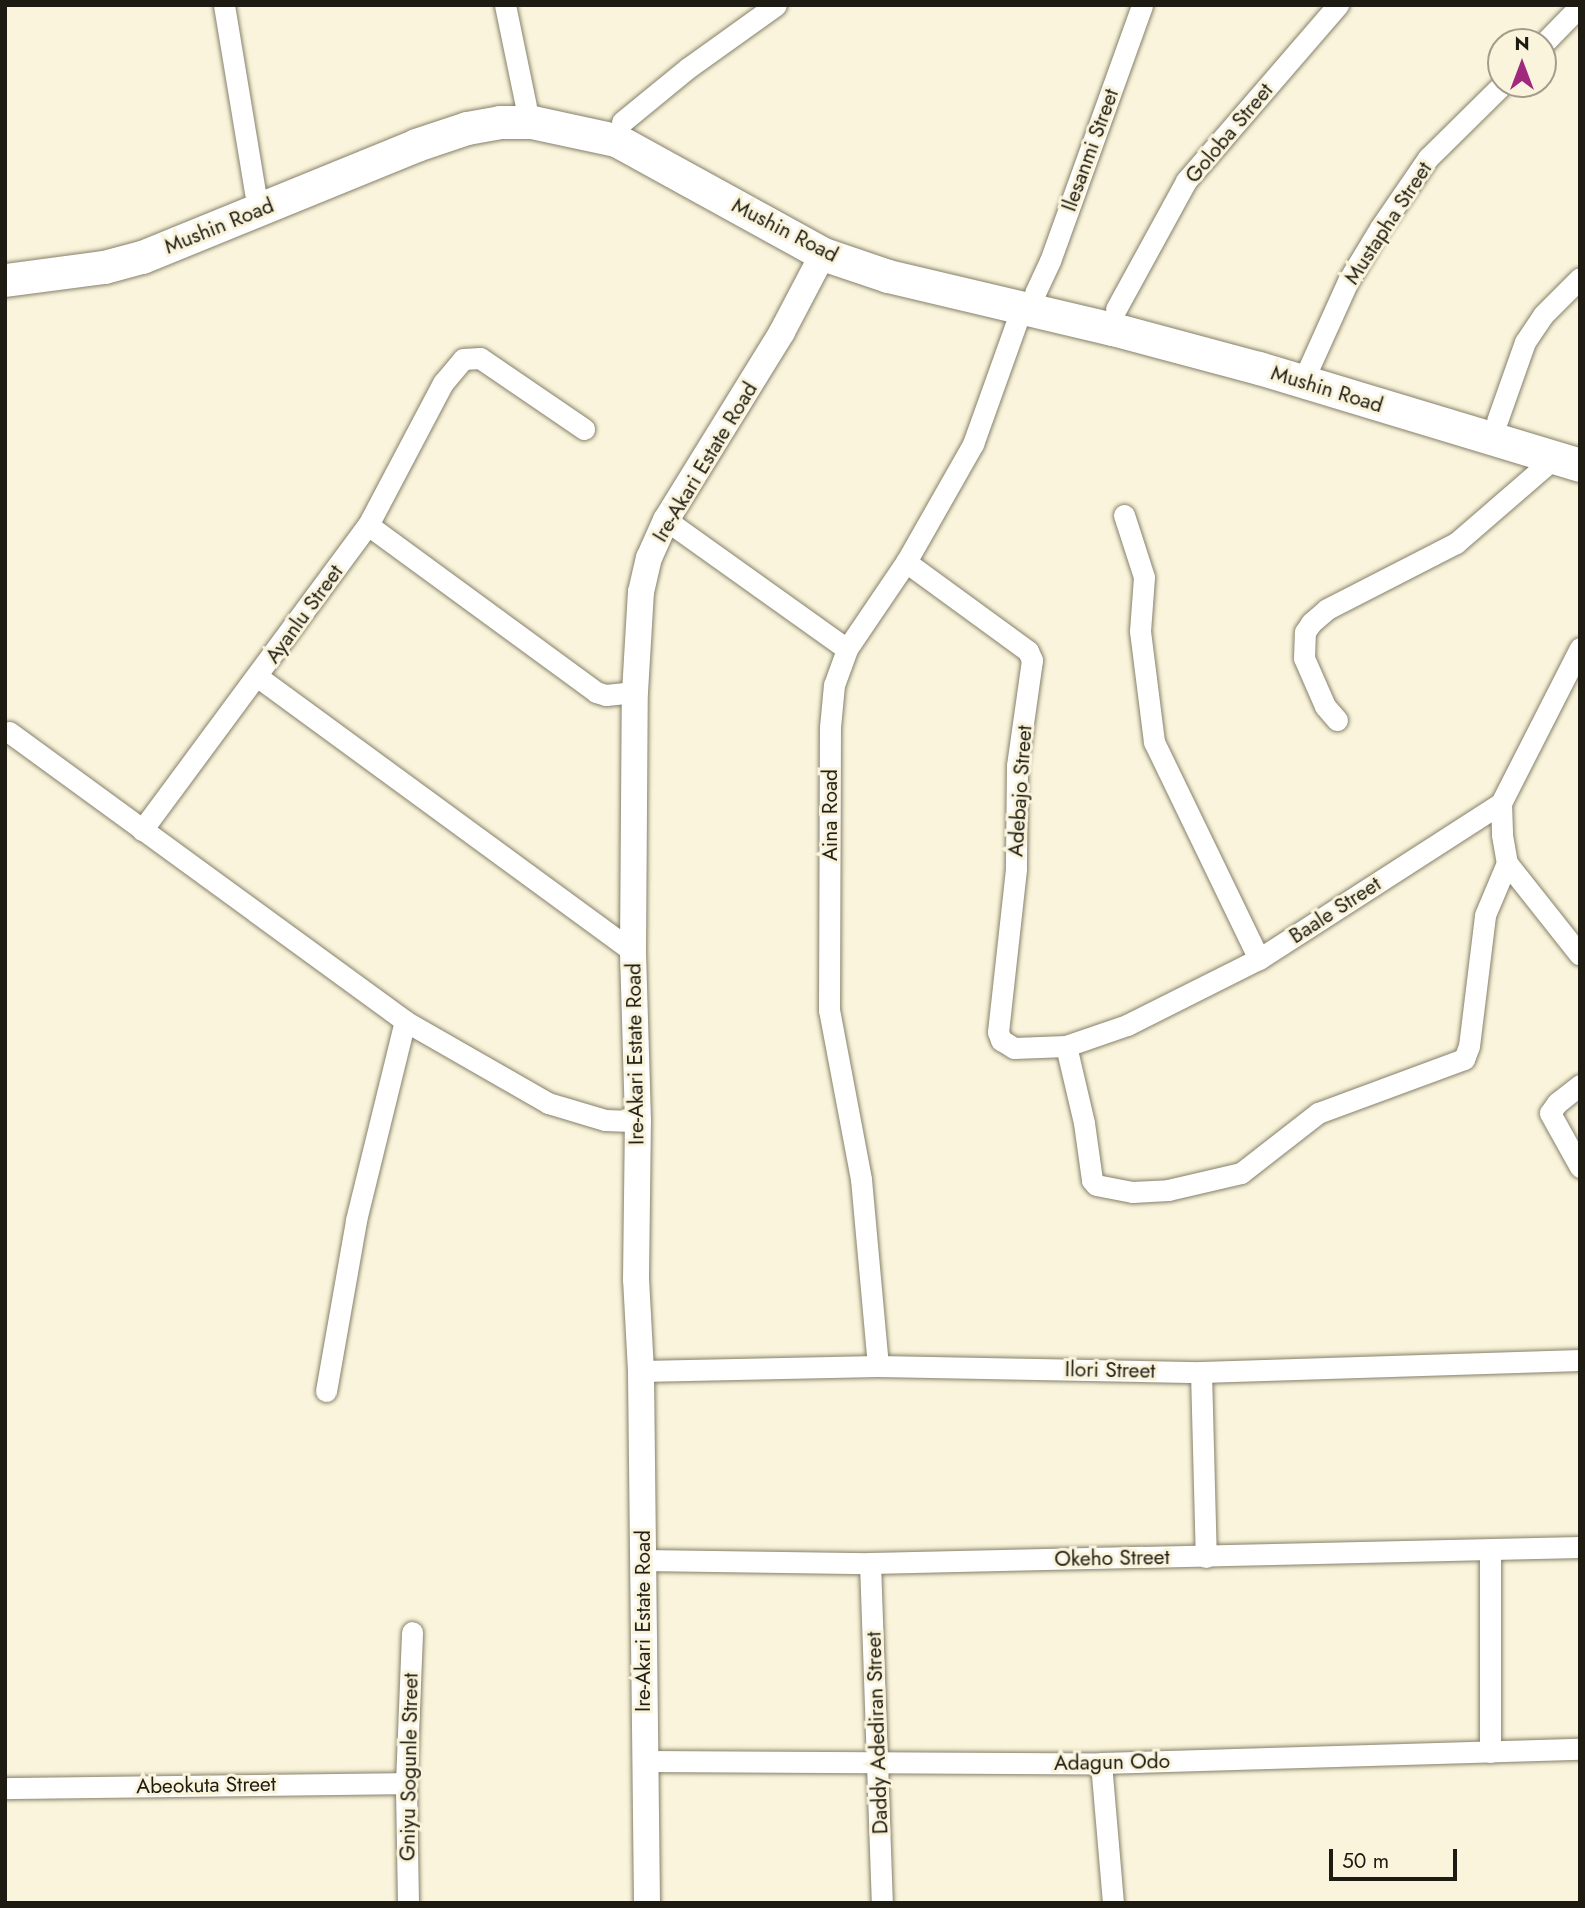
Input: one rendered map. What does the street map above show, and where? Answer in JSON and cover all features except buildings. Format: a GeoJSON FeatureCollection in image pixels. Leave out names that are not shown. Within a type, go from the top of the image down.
{"type":"FeatureCollection","features":[{"type":"Feature","properties":{"kind":"main road","name":"Mushin Road"},"geometry":{"type":"LineString","coordinates":[[5,265],[100,249],[208,214],[411,130],[464,112],[499,106],[577,110],[622,122],[832,237],[892,260],[1126,332],[1306,372],[1497,421],[1571,457]]}},
{"type":"Feature","properties":{"kind":"main road","name":"Mushin Road"},"geometry":{"type":"LineString","coordinates":[[5,280],[104,267],[142,257],[403,150],[467,128],[500,122],[532,122],[616,140],[823,254],[888,276],[1028,300],[1116,309],[1491,437],[1571,457]]}},
{"type":"Feature","properties":{"kind":"street"},"geometry":{"type":"LineString","coordinates":[[224,5],[255,193]]}},
{"type":"Feature","properties":{"kind":"street"},"geometry":{"type":"LineString","coordinates":[[505,5],[526,106]]}},
{"type":"Feature","properties":{"kind":"street"},"geometry":{"type":"LineString","coordinates":[[622,122],[688,68],[776,5]]}},
{"type":"Feature","properties":{"kind":"street","name":"Ilesanmi Street"},"geometry":{"type":"LineString","coordinates":[[1028,300],[1050,261],[1142,5]]}},
{"type":"Feature","properties":{"kind":"street","name":"Goloba Street"},"geometry":{"type":"LineString","coordinates":[[1116,309],[1186,181],[1338,5]]}},
{"type":"Feature","properties":{"kind":"street"},"geometry":{"type":"LineString","coordinates":[[1557,30],[1580,6]]}},
{"type":"Feature","properties":{"kind":"street","name":"Mustapha Street"},"geometry":{"type":"LineString","coordinates":[[1306,372],[1348,281],[1380,228],[1428,158],[1489,98]]}},
{"type":"Feature","properties":{"kind":"street","name":"Ire-Akari Estate Road"},"geometry":{"type":"LineString","coordinates":[[647,1903],[641,1371],[636,1280],[638,1121],[633,951],[635,692],[641,592],[649,558],[666,520],[782,332],[823,254]]}},
{"type":"Feature","properties":{"kind":"street"},"geometry":{"type":"LineString","coordinates":[[1497,421],[1525,342],[1542,314],[1580,278]]}},
{"type":"Feature","properties":{"kind":"street","name":"Aina Road"},"geometry":{"type":"LineString","coordinates":[[878,1366],[861,1179],[829,1010],[830,726],[834,685],[847,649],[906,562],[973,444],[1028,300]]}},
{"type":"Feature","properties":{"kind":"street","name":"Ayanlu Street"},"geometry":{"type":"LineString","coordinates":[[142,830],[369,526],[443,383],[463,359],[480,358],[584,429]]}},
{"type":"Feature","properties":{"kind":"street"},"geometry":{"type":"LineString","coordinates":[[1337,720],[1325,706],[1304,658],[1305,632],[1311,623],[1327,609],[1456,543],[1571,457]]}},
{"type":"Feature","properties":{"kind":"street"},"geometry":{"type":"LineString","coordinates":[[1124,515],[1144,577],[1140,631],[1154,742],[1259,959]]}},
{"type":"Feature","properties":{"kind":"street"},"geometry":{"type":"LineString","coordinates":[[666,520],[847,649]]}},
{"type":"Feature","properties":{"kind":"street"},"geometry":{"type":"LineString","coordinates":[[369,526],[596,692],[606,695],[635,692]]}},
{"type":"Feature","properties":{"kind":"street","name":"Adebajo Street"},"geometry":{"type":"LineString","coordinates":[[906,562],[1028,650],[1032,660],[1017,765],[1016,869],[998,1032],[1000,1040]]}},
{"type":"Feature","properties":{"kind":"street"},"geometry":{"type":"LineString","coordinates":[[1580,648],[1501,803],[1502,835],[1507,863],[1580,954]]}},
{"type":"Feature","properties":{"kind":"street"},"geometry":{"type":"LineString","coordinates":[[258,677],[633,951]]}},
{"type":"Feature","properties":{"kind":"street"},"geometry":{"type":"LineString","coordinates":[[9,732],[359,984],[405,1021],[548,1104],[606,1120],[638,1121]]}},
{"type":"Feature","properties":{"kind":"street","name":"Baale Street"},"geometry":{"type":"LineString","coordinates":[[1000,1040],[1014,1048],[1066,1046],[1127,1025],[1259,959],[1501,803]]}},
{"type":"Feature","properties":{"kind":"street"},"geometry":{"type":"LineString","coordinates":[[1066,1046],[1084,1123],[1092,1180],[1096,1185],[1132,1192],[1168,1190],[1241,1173],[1318,1113],[1464,1059],[1469,1046],[1485,915],[1507,863]]}},
{"type":"Feature","properties":{"kind":"street"},"geometry":{"type":"LineString","coordinates":[[326,1391],[356,1220],[405,1021]]}},
{"type":"Feature","properties":{"kind":"street"},"geometry":{"type":"LineString","coordinates":[[1580,1085],[1551,1109],[1550,1113],[1580,1167]]}},
{"type":"Feature","properties":{"kind":"street","name":"Ilori Street"},"geometry":{"type":"LineString","coordinates":[[641,1371],[878,1366],[1201,1372],[1580,1360]]}},
{"type":"Feature","properties":{"kind":"street"},"geometry":{"type":"LineString","coordinates":[[1201,1372],[1206,1557]]}},
{"type":"Feature","properties":{"kind":"street","name":"Okeho Street"},"geometry":{"type":"LineString","coordinates":[[643,1560],[870,1563],[1580,1547]]}},
{"type":"Feature","properties":{"kind":"street"},"geometry":{"type":"LineString","coordinates":[[1490,1550],[1490,1752]]}},
{"type":"Feature","properties":{"kind":"street","name":"Daddy Adediran Street"},"geometry":{"type":"LineString","coordinates":[[870,1563],[882,1903]]}},
{"type":"Feature","properties":{"kind":"street","name":"Gniyu Sogunle Street"},"geometry":{"type":"LineString","coordinates":[[408,1903],[406,1783],[412,1632]]}},
{"type":"Feature","properties":{"kind":"street","name":"Adagun Odo"},"geometry":{"type":"LineString","coordinates":[[644,1761],[1101,1763],[1580,1749]]}},
{"type":"Feature","properties":{"kind":"street"},"geometry":{"type":"LineString","coordinates":[[1101,1763],[1113,1903]]}},
{"type":"Feature","properties":{"kind":"street","name":"Abeokuta Street"},"geometry":{"type":"LineString","coordinates":[[5,1787],[406,1783]]}}]}
